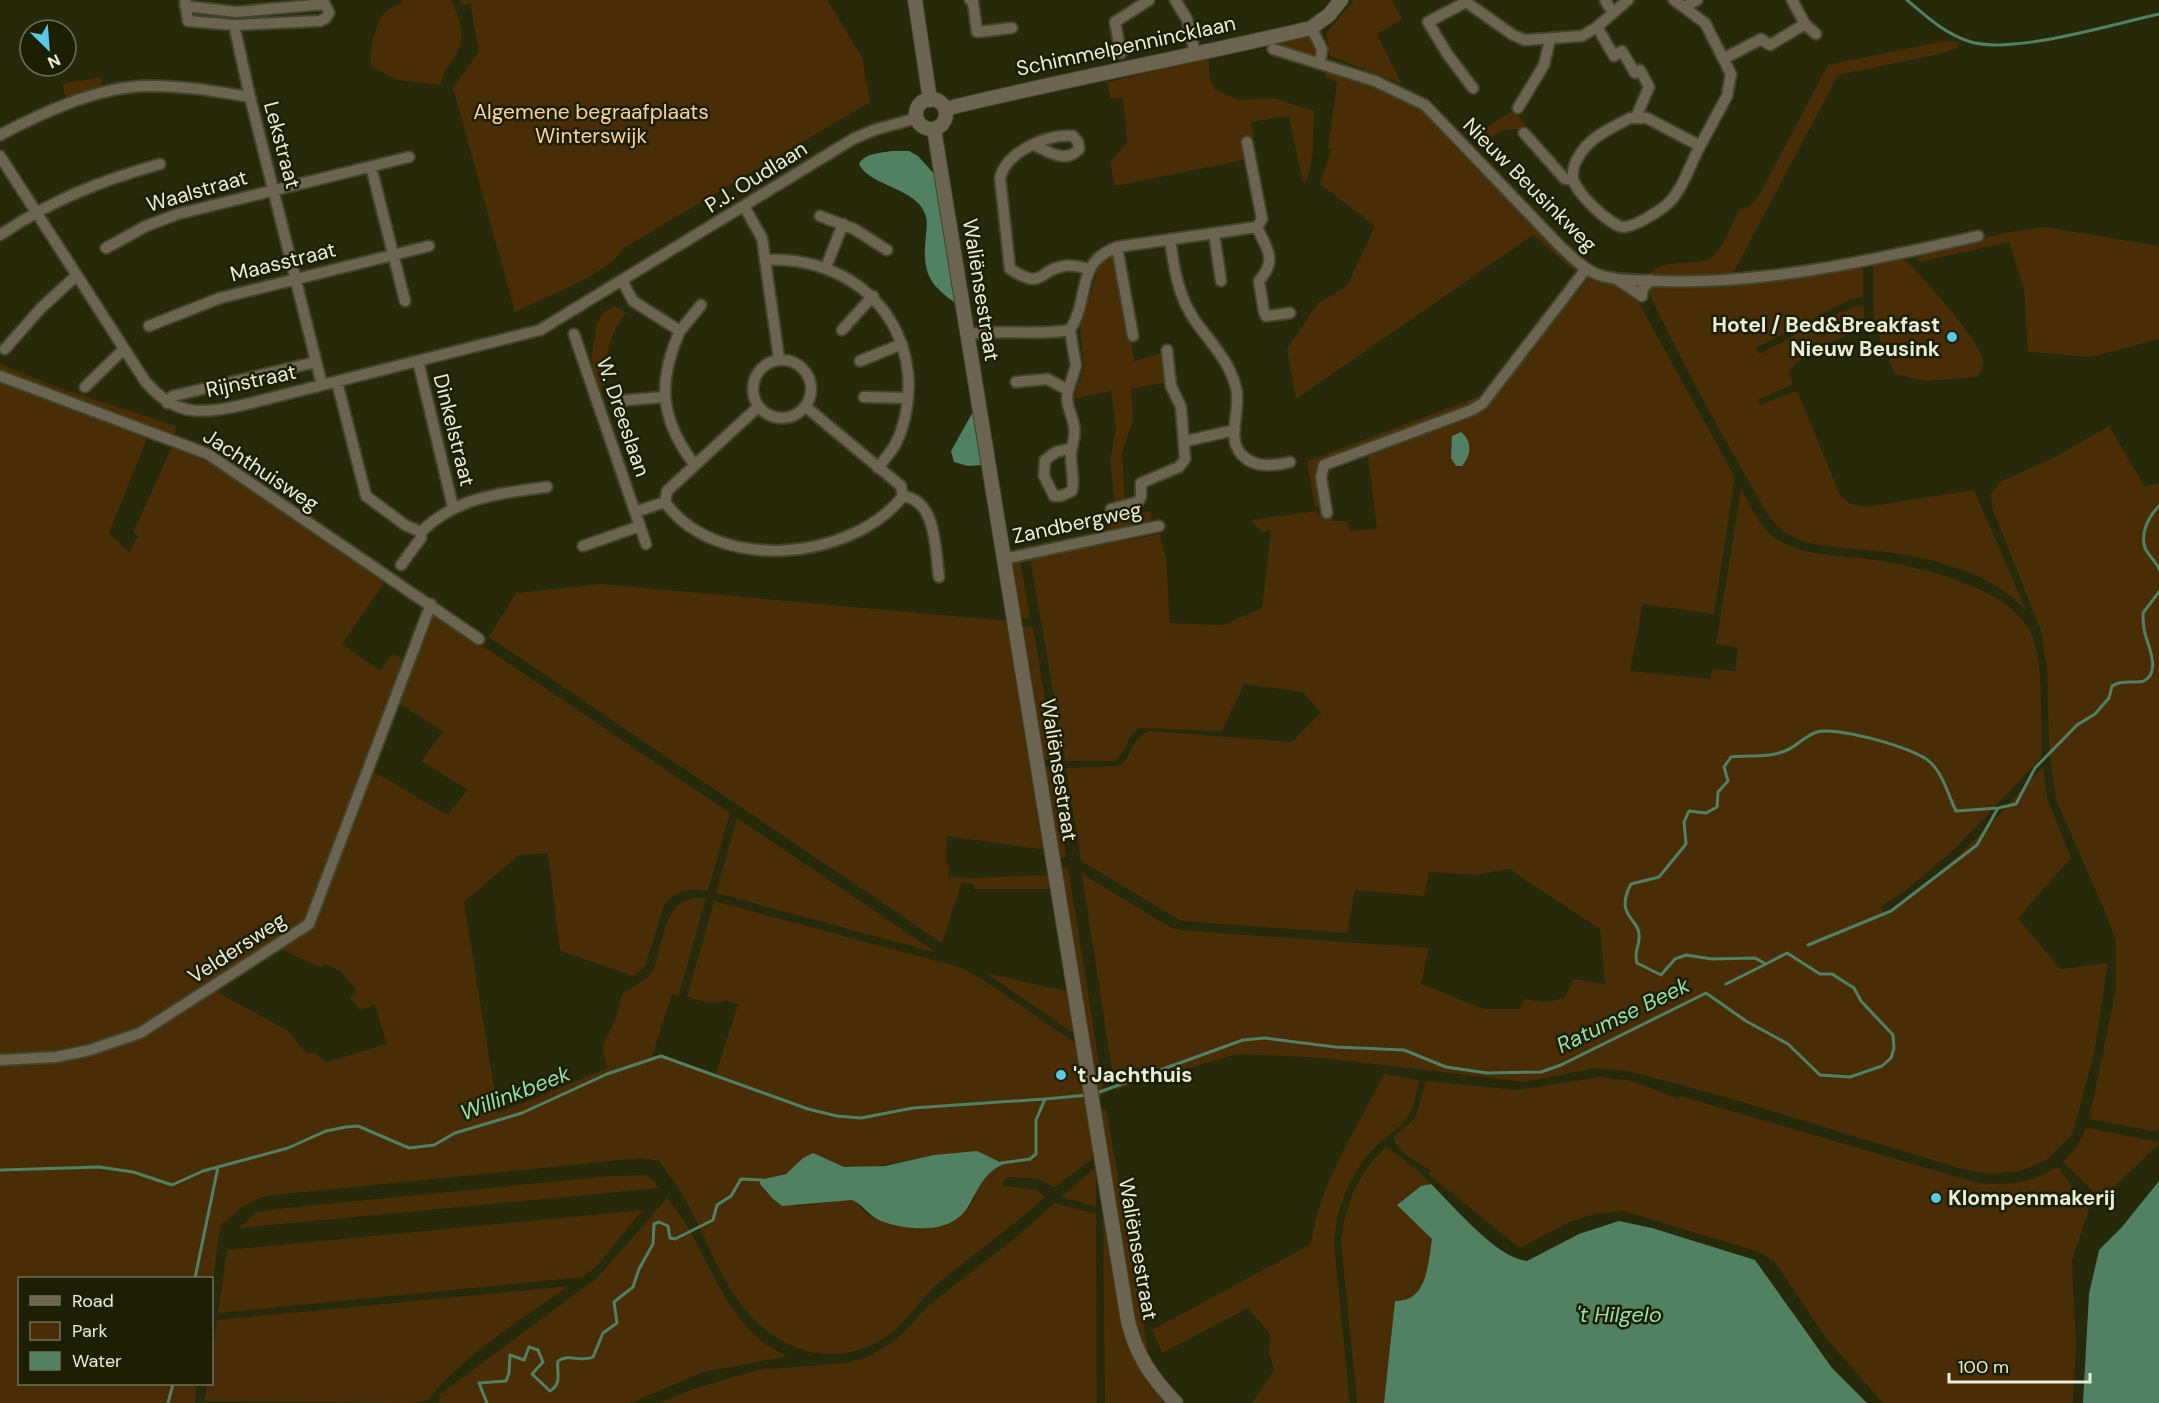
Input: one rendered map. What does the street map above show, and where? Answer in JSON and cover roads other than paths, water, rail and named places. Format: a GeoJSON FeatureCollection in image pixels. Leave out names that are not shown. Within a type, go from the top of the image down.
{"type":"FeatureCollection","features":[{"type":"Feature","properties":{"kind":"street"},"geometry":{"type":"LineString","coordinates":[[915,0],[930,100]]}},
{"type":"Feature","properties":{"kind":"street"},"geometry":{"type":"LineString","coordinates":[[970,0],[973,2],[977,32],[1012,28]]}},
{"type":"Feature","properties":{"kind":"street"},"geometry":{"type":"LineString","coordinates":[[1121,52],[1115,22],[1149,0]]}},
{"type":"Feature","properties":{"kind":"street"},"geometry":{"type":"LineString","coordinates":[[1176,0],[1187,19],[1195,53]]}},
{"type":"Feature","properties":{"kind":"street","name":"Schimmelpennincklaan"},"geometry":{"type":"LineString","coordinates":[[945,109],[996,95],[1078,80],[1311,28],[1329,15],[1341,0]]}},
{"type":"Feature","properties":{"kind":"street"},"geometry":{"type":"LineString","coordinates":[[1605,0],[1613,13]]}},
{"type":"Feature","properties":{"kind":"street"},"geometry":{"type":"LineString","coordinates":[[1473,88],[1448,55],[1428,22],[1467,1],[1513,35],[1525,40],[1582,36],[1597,27],[1628,0]]}},
{"type":"Feature","properties":{"kind":"street"},"geometry":{"type":"LineString","coordinates":[[1674,0],[1705,23],[1725,58],[1731,74],[1731,87],[1674,196],[1666,205],[1630,226],[1622,227],[1611,224],[1578,189],[1573,179],[1574,165],[1587,143],[1636,117],[1647,118],[1700,146]]}},
{"type":"Feature","properties":{"kind":"street"},"geometry":{"type":"LineString","coordinates":[[1684,7],[1697,0]]}},
{"type":"Feature","properties":{"kind":"street"},"geometry":{"type":"LineString","coordinates":[[1792,0],[1805,24],[1816,34]]}},
{"type":"Feature","properties":{"kind":"street"},"geometry":{"type":"LineString","coordinates":[[185,3],[236,12],[320,4],[328,6],[329,10],[326,18],[320,21],[234,25],[188,21],[185,3]]}},
{"type":"Feature","properties":{"kind":"street"},"geometry":{"type":"LineString","coordinates":[[1725,58],[1761,39],[1770,45],[1805,24]]}},
{"type":"Feature","properties":{"kind":"street"},"geometry":{"type":"LineString","coordinates":[[234,25],[250,97]]}},
{"type":"Feature","properties":{"kind":"street"},"geometry":{"type":"LineString","coordinates":[[1597,27],[1614,56],[1622,51],[1635,73],[1640,70],[1649,87],[1636,117]]}},
{"type":"Feature","properties":{"kind":"street"},"geometry":{"type":"LineString","coordinates":[[1311,28],[1322,49],[1320,62]]}},
{"type":"Feature","properties":{"kind":"street"},"geometry":{"type":"LineString","coordinates":[[1518,108],[1544,65],[1550,39]]}},
{"type":"Feature","properties":{"kind":"street","name":"Nieuw Beusinkweg"},"geometry":{"type":"LineString","coordinates":[[1273,49],[1375,81],[1411,96],[1425,105],[1562,248],[1586,269],[1618,280],[1712,281],[1796,273],[1978,236]]}},
{"type":"Feature","properties":{"kind":"street","name":"Lekstraat"},"geometry":{"type":"LineString","coordinates":[[0,135],[75,102],[120,90],[147,86],[200,88],[250,97],[322,385]]}},
{"type":"Feature","properties":{"kind":"street"},"geometry":{"type":"LineString","coordinates":[[930,100],[936,100],[945,109],[943,124],[934,129],[923,127],[916,118],[918,108],[930,100]]}},
{"type":"Feature","properties":{"kind":"street","name":"P.J. Oudlaan"},"geometry":{"type":"LineString","coordinates":[[623,282],[853,140],[874,130],[916,118]]}},
{"type":"Feature","properties":{"kind":"street","name":"Waliënsestraat"},"geometry":{"type":"LineString","coordinates":[[934,129],[1091,1103],[1132,1340],[1153,1378],[1176,1403]]}},
{"type":"Feature","properties":{"kind":"street"},"geometry":{"type":"LineString","coordinates":[[1524,133],[1565,178],[1573,179]]}},
{"type":"Feature","properties":{"kind":"street"},"geometry":{"type":"LineString","coordinates":[[1247,142],[1262,219],[1257,227]]}},
{"type":"Feature","properties":{"kind":"street"},"geometry":{"type":"LineString","coordinates":[[1034,145],[1009,161],[1002,168],[1000,178],[1010,269],[1025,279],[1042,278],[1062,266],[1075,265],[1088,269]]}},
{"type":"Feature","properties":{"kind":"street","name":"Rijnstraat"},"geometry":{"type":"LineString","coordinates":[[0,156],[145,381],[167,403],[190,411],[220,410],[540,330],[623,282]]}},
{"type":"Feature","properties":{"kind":"street","name":"Waalstraat"},"geometry":{"type":"LineString","coordinates":[[106,248],[146,226],[178,214],[409,157]]}},
{"type":"Feature","properties":{"kind":"street"},"geometry":{"type":"LineString","coordinates":[[0,235],[36,211],[106,179],[160,164]]}},
{"type":"Feature","properties":{"kind":"street"},"geometry":{"type":"LineString","coordinates":[[371,167],[405,301]]}},
{"type":"Feature","properties":{"kind":"street"},"geometry":{"type":"LineString","coordinates":[[745,208],[762,238],[779,359]]}},
{"type":"Feature","properties":{"kind":"street"},"geometry":{"type":"LineString","coordinates":[[820,216],[843,224],[887,250]]}},
{"type":"Feature","properties":{"kind":"street"},"geometry":{"type":"LineString","coordinates":[[826,267],[843,224]]}},
{"type":"Feature","properties":{"kind":"street"},"geometry":{"type":"LineString","coordinates":[[1072,448],[1075,428],[1065,403],[1076,366],[1070,330],[1078,318],[1088,269],[1102,253],[1117,247],[1257,227]]}},
{"type":"Feature","properties":{"kind":"street"},"geometry":{"type":"LineString","coordinates":[[1257,227],[1271,260],[1270,268],[1259,281],[1264,312],[1266,316],[1290,313]]}},
{"type":"Feature","properties":{"kind":"street"},"geometry":{"type":"LineString","coordinates":[[1214,233],[1221,281]]}},
{"type":"Feature","properties":{"kind":"street"},"geometry":{"type":"LineString","coordinates":[[1170,239],[1179,291],[1196,321],[1217,346],[1236,388],[1235,444],[1243,456],[1254,463],[1274,466],[1290,462]]}},
{"type":"Feature","properties":{"kind":"street","name":"Maasstraat"},"geometry":{"type":"LineString","coordinates":[[149,326],[220,298],[429,246]]}},
{"type":"Feature","properties":{"kind":"street"},"geometry":{"type":"LineString","coordinates":[[1117,247],[1133,336]]}},
{"type":"Feature","properties":{"kind":"street"},"geometry":{"type":"LineString","coordinates":[[765,260],[786,259],[826,267],[855,282],[873,296],[894,326],[906,359],[908,398],[895,445],[879,468]]}},
{"type":"Feature","properties":{"kind":"street"},"geometry":{"type":"LineString","coordinates":[[1327,513],[1321,477],[1324,465],[1472,410],[1483,403],[1586,269]]}},
{"type":"Feature","properties":{"kind":"street"},"geometry":{"type":"LineString","coordinates":[[4,349],[41,308],[76,276]]}},
{"type":"Feature","properties":{"kind":"street"},"geometry":{"type":"LineString","coordinates":[[1618,280],[1642,296],[1643,288],[1651,280]]}},
{"type":"Feature","properties":{"kind":"street"},"geometry":{"type":"LineString","coordinates":[[623,282],[633,301],[680,331]]}},
{"type":"Feature","properties":{"kind":"street"},"geometry":{"type":"LineString","coordinates":[[842,330],[873,296]]}},
{"type":"Feature","properties":{"kind":"street"},"geometry":{"type":"LineString","coordinates":[[694,464],[670,425],[664,397],[669,356],[680,331],[700,305]]}},
{"type":"Feature","properties":{"kind":"street"},"geometry":{"type":"LineString","coordinates":[[966,334],[999,330],[1056,332],[1070,330]]}},
{"type":"Feature","properties":{"kind":"street","name":"W. Dreeslaan"},"geometry":{"type":"LineString","coordinates":[[574,334],[646,544]]}},
{"type":"Feature","properties":{"kind":"street"},"geometry":{"type":"LineString","coordinates":[[860,361],[902,344]]}},
{"type":"Feature","properties":{"kind":"street"},"geometry":{"type":"LineString","coordinates":[[85,387],[124,349]]}},
{"type":"Feature","properties":{"kind":"street"},"geometry":{"type":"LineString","coordinates":[[1111,509],[1138,502],[1141,497],[1141,483],[1179,467],[1185,459],[1186,441],[1181,407],[1171,386],[1167,350]]}},
{"type":"Feature","properties":{"kind":"street"},"geometry":{"type":"LineString","coordinates":[[779,359],[790,360],[808,374],[812,385],[806,407],[798,414],[776,418],[758,407],[753,395],[753,383],[758,371],[767,363],[779,359]]}},
{"type":"Feature","properties":{"kind":"street","name":"Dinkelstraat"},"geometry":{"type":"LineString","coordinates":[[418,361],[453,507]]}},
{"type":"Feature","properties":{"kind":"street"},"geometry":{"type":"LineString","coordinates":[[167,403],[173,396],[316,362]]}},
{"type":"Feature","properties":{"kind":"street","name":"Jachthuisweg"},"geometry":{"type":"LineString","coordinates":[[0,376],[208,454],[479,639]]}},
{"type":"Feature","properties":{"kind":"street"},"geometry":{"type":"LineString","coordinates":[[1016,382],[1047,379],[1068,390]]}},
{"type":"Feature","properties":{"kind":"street"},"geometry":{"type":"LineString","coordinates":[[337,382],[366,496],[405,525],[421,532]]}},
{"type":"Feature","properties":{"kind":"street"},"geometry":{"type":"LineString","coordinates":[[616,401],[664,397]]}},
{"type":"Feature","properties":{"kind":"street"},"geometry":{"type":"LineString","coordinates":[[864,397],[908,398]]}},
{"type":"Feature","properties":{"kind":"street","name":"W. Dreeslaan"},"geometry":{"type":"LineString","coordinates":[[665,502],[666,491],[758,407]]}},
{"type":"Feature","properties":{"kind":"street"},"geometry":{"type":"LineString","coordinates":[[806,407],[901,486],[903,495]]}},
{"type":"Feature","properties":{"kind":"street"},"geometry":{"type":"LineString","coordinates":[[1186,441],[1235,430]]}},
{"type":"Feature","properties":{"kind":"street"},"geometry":{"type":"LineString","coordinates":[[421,532],[453,507],[489,495],[547,487]]}},
{"type":"Feature","properties":{"kind":"street"},"geometry":{"type":"LineString","coordinates":[[636,512],[665,502],[670,509],[701,531],[725,543],[779,552],[819,547],[849,536],[873,522],[903,495]]}},
{"type":"Feature","properties":{"kind":"street"},"geometry":{"type":"LineString","coordinates":[[903,495],[915,497],[926,509],[931,524],[939,577]]}},
{"type":"Feature","properties":{"kind":"street"},"geometry":{"type":"LineString","coordinates":[[583,546],[640,526]]}},
{"type":"Feature","properties":{"kind":"street","name":"Zandbergweg"},"geometry":{"type":"LineString","coordinates":[[1003,558],[1159,526]]}},
{"type":"Feature","properties":{"kind":"street"},"geometry":{"type":"LineString","coordinates":[[401,565],[421,538],[421,532]]}},
{"type":"Feature","properties":{"kind":"street","name":"Veldersweg"},"geometry":{"type":"LineString","coordinates":[[0,1060],[56,1057],[90,1050],[140,1033],[309,924],[430,604]]}},
{"type":"Feature","properties":{"kind":"water"},"geometry":{"type":"Polygon","coordinates":[[[892,151],[909,151],[918,156],[936,176],[957,304],[933,283],[926,267],[927,221],[922,208],[916,201],[871,176],[859,164],[869,156],[892,151]]]}},
{"type":"Feature","properties":{"kind":"water"},"geometry":{"type":"Polygon","coordinates":[[[974,410],[982,465],[968,466],[954,462],[951,451],[974,410]]]}},
{"type":"Feature","properties":{"kind":"water"},"geometry":{"type":"Polygon","coordinates":[[[1461,432],[1469,444],[1469,453],[1462,466],[1456,466],[1451,458],[1452,436],[1461,432]]]}},
{"type":"Feature","properties":{"kind":"water"},"geometry":{"type":"Polygon","coordinates":[[[977,1151],[1004,1164],[987,1176],[962,1215],[952,1222],[930,1228],[904,1227],[881,1221],[852,1200],[782,1206],[760,1184],[760,1180],[786,1174],[803,1158],[813,1153],[844,1167],[885,1166],[934,1155],[977,1151]]]}},
{"type":"Feature","properties":{"kind":"water"},"geometry":{"type":"Polygon","coordinates":[[[2159,1181],[2159,1403],[2083,1403],[2089,1294],[2099,1250],[2122,1227],[2159,1181]]]}},
{"type":"Feature","properties":{"kind":"water","name":"'t Hilgelo"},"geometry":{"type":"Polygon","coordinates":[[[1431,1184],[1489,1241],[1515,1258],[1527,1261],[1579,1234],[1619,1221],[1652,1228],[1755,1260],[1832,1368],[1867,1403],[1384,1403],[1395,1301],[1406,1300],[1420,1288],[1427,1269],[1432,1239],[1397,1205],[1421,1186],[1431,1184]]]}},
{"type":"Feature","properties":{"kind":"waterway"},"geometry":{"type":"LineString","coordinates":[[1907,0],[1936,24],[1951,33],[1968,41],[1986,45],[2035,42],[2159,14]]}},
{"type":"Feature","properties":{"kind":"waterway","name":"Ratumse Beek"},"geometry":{"type":"LineString","coordinates":[[2159,506],[2149,520],[2144,537],[2145,548],[2159,569]]}},
{"type":"Feature","properties":{"kind":"waterway","name":"Ratumse Beek"},"geometry":{"type":"LineString","coordinates":[[1094,1094],[1243,1040],[1265,1038],[1335,1047],[1404,1050],[1446,1067],[1487,1073],[1541,1072],[1561,1065],[1706,993],[1746,1021],[1788,1044],[1820,1075],[1850,1077],[1882,1066],[1891,1058],[1894,1048],[1893,1035],[1861,1001],[1854,988],[1832,974],[1820,974],[1787,953],[1766,964],[1755,958],[1712,959],[1686,955],[1675,959],[1661,975],[1637,963],[1639,932],[1626,911],[1625,904],[1631,884],[1659,877],[1686,844],[1684,822],[1689,811],[1706,813],[1717,807],[1718,792],[1728,781],[1724,767],[1731,757],[1778,753],[1817,732],[1858,735],[1894,745],[1923,757],[1939,774],[1956,811],[1998,808],[2016,804],[2035,768],[2077,725],[2095,714],[2109,698],[2112,686],[2120,683],[2140,682],[2149,677],[2153,668],[2144,631],[2143,613],[2159,592]]}},
{"type":"Feature","properties":{"kind":"waterway"},"geometry":{"type":"LineString","coordinates":[[1808,945],[1891,911],[1977,845],[1998,808]]}},
{"type":"Feature","properties":{"kind":"waterway"},"geometry":{"type":"LineString","coordinates":[[1726,984],[1766,964]]}},
{"type":"Feature","properties":{"kind":"waterway","name":"Willinkbeek"},"geometry":{"type":"LineString","coordinates":[[0,1170],[99,1167],[133,1172],[172,1185],[203,1171],[288,1148],[326,1131],[346,1127],[358,1126],[409,1148],[434,1145],[455,1133],[522,1113],[607,1074],[661,1056],[808,1109],[837,1116],[861,1118],[913,1108],[1045,1099]]}},
{"type":"Feature","properties":{"kind":"waterway","name":"Ratumse Beek"},"geometry":{"type":"LineString","coordinates":[[1001,1163],[1030,1159],[1036,1154],[1036,1120],[1045,1099],[1088,1095]]}},
{"type":"Feature","properties":{"kind":"waterway"},"geometry":{"type":"LineString","coordinates":[[195,1277],[218,1167]]}},
{"type":"Feature","properties":{"kind":"waterway","name":"Ratumse Beek"},"geometry":{"type":"LineString","coordinates":[[487,1403],[479,1383],[506,1381],[510,1355],[524,1360],[529,1347],[538,1350],[543,1362],[532,1374],[550,1391],[558,1381],[558,1361],[567,1358],[589,1359],[593,1357],[603,1333],[617,1323],[614,1302],[633,1287],[639,1269],[653,1244],[654,1224],[659,1222],[668,1226],[670,1238],[675,1239],[713,1220],[717,1205],[731,1196],[741,1179],[762,1180]]}},
{"type":"Feature","properties":{"kind":"waterway"},"geometry":{"type":"LineString","coordinates":[[168,1403],[173,1385]]}},
{"type":"Feature","properties":{"kind":"place","name":"Hotel / Bed&Breakfast Nieuw Beusink"},"geometry":{"type":"Point","coordinates":[1952,337]}},
{"type":"Feature","properties":{"kind":"place","name":"'t Jachthuis"},"geometry":{"type":"Point","coordinates":[1061,1075]}},
{"type":"Feature","properties":{"kind":"place","name":"Klompenmakerij"},"geometry":{"type":"Point","coordinates":[1936,1198]}},
{"type":"Feature","properties":{"kind":"park label","name":"Algemene begraafplaats Winterswijk"},"geometry":{"type":"Point","coordinates":[591,124]}}]}
